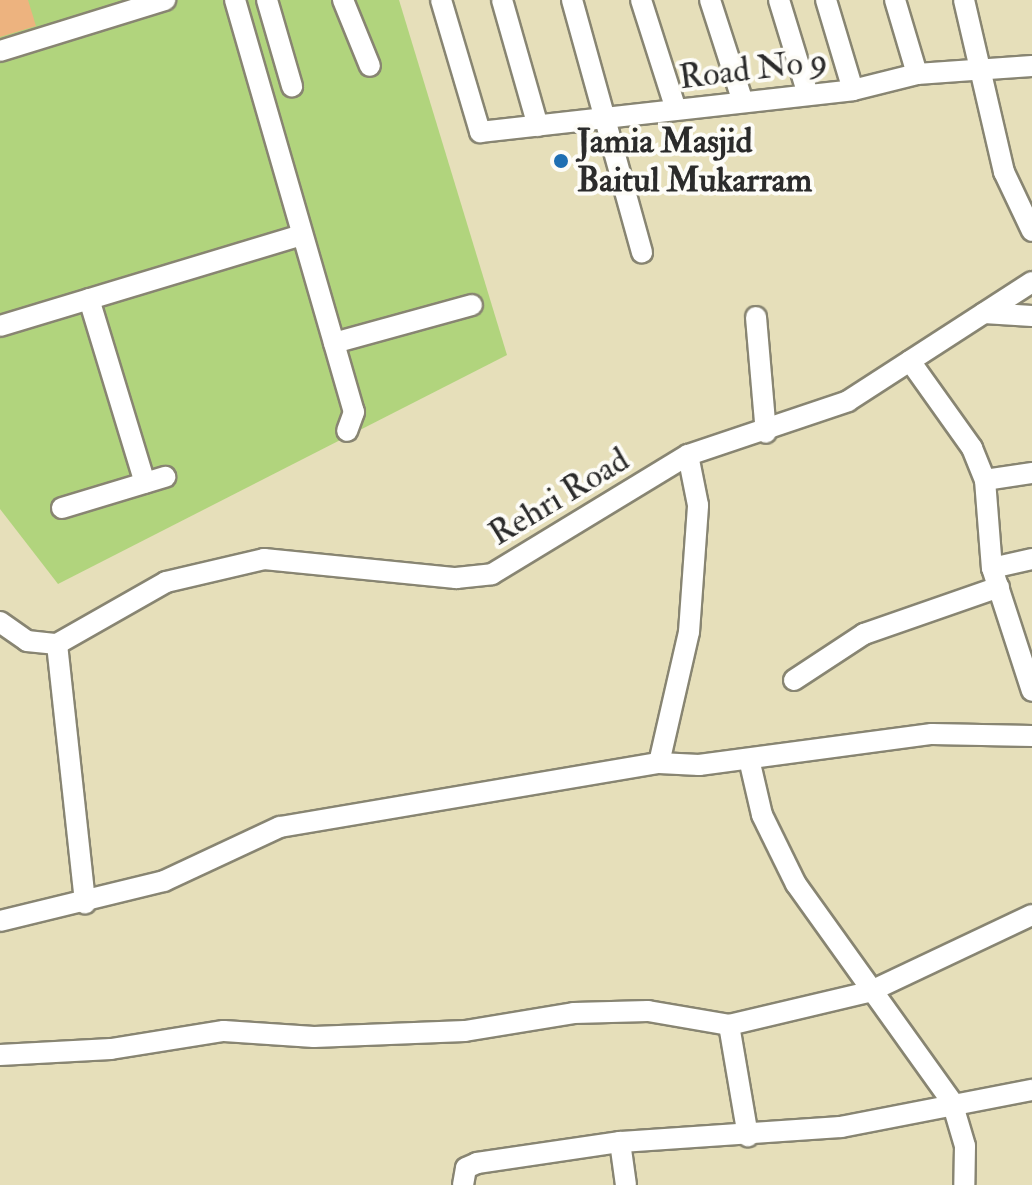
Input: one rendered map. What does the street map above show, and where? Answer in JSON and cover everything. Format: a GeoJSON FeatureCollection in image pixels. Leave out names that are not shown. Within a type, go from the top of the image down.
{"type":"FeatureCollection","features":[{"type":"Feature","properties":{"kind":"street"},"geometry":{"type":"LineString","coordinates":[[0,51],[106,9],[165,0]]}},
{"type":"Feature","properties":{"kind":"street"},"geometry":{"type":"LineString","coordinates":[[235,0],[354,412],[347,431]]}},
{"type":"Feature","properties":{"kind":"street"},"geometry":{"type":"LineString","coordinates":[[267,0],[292,86]]}},
{"type":"Feature","properties":{"kind":"street"},"geometry":{"type":"LineString","coordinates":[[343,0],[370,66]]}},
{"type":"Feature","properties":{"kind":"street","name":"Road No 9"},"geometry":{"type":"LineString","coordinates":[[441,0],[480,132],[853,90],[917,74],[1032,66]]}},
{"type":"Feature","properties":{"kind":"street"},"geometry":{"type":"LineString","coordinates":[[502,0],[538,126]]}},
{"type":"Feature","properties":{"kind":"street"},"geometry":{"type":"LineString","coordinates":[[572,0],[642,252]]}},
{"type":"Feature","properties":{"kind":"street"},"geometry":{"type":"LineString","coordinates":[[641,0],[676,110]]}},
{"type":"Feature","properties":{"kind":"street"},"geometry":{"type":"LineString","coordinates":[[710,0],[743,102]]}},
{"type":"Feature","properties":{"kind":"street"},"geometry":{"type":"LineString","coordinates":[[779,0],[808,95]]}},
{"type":"Feature","properties":{"kind":"street"},"geometry":{"type":"LineString","coordinates":[[826,0],[853,90]]}},
{"type":"Feature","properties":{"kind":"street"},"geometry":{"type":"LineString","coordinates":[[895,0],[917,74]]}},
{"type":"Feature","properties":{"kind":"street"},"geometry":{"type":"LineString","coordinates":[[964,0],[983,69],[1004,172],[1032,231]]}},
{"type":"Feature","properties":{"kind":"street"},"geometry":{"type":"LineString","coordinates":[[0,326],[302,235]]}},
{"type":"Feature","properties":{"kind":"street","name":"Rehri Road"},"geometry":{"type":"LineString","coordinates":[[57,644],[166,582],[264,559],[456,578],[492,574],[688,455],[766,433],[848,401],[1032,282]]}},
{"type":"Feature","properties":{"kind":"street"},"geometry":{"type":"LineString","coordinates":[[62,508],[155,480],[89,299]]}},
{"type":"Feature","properties":{"kind":"street"},"geometry":{"type":"LineString","coordinates":[[334,343],[472,305]]}},
{"type":"Feature","properties":{"kind":"street"},"geometry":{"type":"LineString","coordinates":[[984,313],[1032,316]]}},
{"type":"Feature","properties":{"kind":"street"},"geometry":{"type":"LineString","coordinates":[[756,317],[766,433]]}},
{"type":"Feature","properties":{"kind":"street"},"geometry":{"type":"LineString","coordinates":[[910,361],[972,448],[985,480],[995,578],[1032,691]]}},
{"type":"Feature","properties":{"kind":"street"},"geometry":{"type":"LineString","coordinates":[[659,763],[689,632],[698,505],[688,455]]}},
{"type":"Feature","properties":{"kind":"street"},"geometry":{"type":"LineString","coordinates":[[985,480],[1032,473]]}},
{"type":"Feature","properties":{"kind":"street"},"geometry":{"type":"LineString","coordinates":[[794,680],[864,634],[1032,559]]}},
{"type":"Feature","properties":{"kind":"street"},"geometry":{"type":"LineString","coordinates":[[0,622],[27,641],[57,644],[85,903]]}},
{"type":"Feature","properties":{"kind":"street"},"geometry":{"type":"LineString","coordinates":[[0,921],[85,903],[164,881],[280,827],[659,763],[749,759],[932,734],[1032,736]]}},
{"type":"Feature","properties":{"kind":"street"},"geometry":{"type":"LineString","coordinates":[[749,759],[770,835],[869,992],[952,1102],[965,1146],[964,1185]]}},
{"type":"Feature","properties":{"kind":"street"},"geometry":{"type":"LineString","coordinates":[[0,1055],[111,1049],[224,1031],[449,1032],[574,1013],[648,1011],[729,1025],[869,992],[1032,915]]}},
{"type":"Feature","properties":{"kind":"street"},"geometry":{"type":"LineString","coordinates":[[729,1025],[748,1136]]}},
{"type":"Feature","properties":{"kind":"street"},"geometry":{"type":"LineString","coordinates":[[463,1185],[471,1165],[620,1142],[748,1136],[841,1127],[952,1102],[1032,1090]]}},
{"type":"Feature","properties":{"kind":"street"},"geometry":{"type":"LineString","coordinates":[[620,1142],[626,1185]]}},
{"type":"Feature","properties":{"kind":"green space"},"geometry":{"type":"Polygon","coordinates":[[[0,0],[399,0],[507,355],[58,584],[0,509],[0,0]]]}},
{"type":"Feature","properties":{"kind":"building"},"geometry":{"type":"Polygon","coordinates":[[[0,0],[28,0],[36,26],[0,37],[0,0]]]}},
{"type":"Feature","properties":{"kind":"place","name":"Jamia Masjid Baitul Mukarram"},"geometry":{"type":"Point","coordinates":[561,161]}}]}
